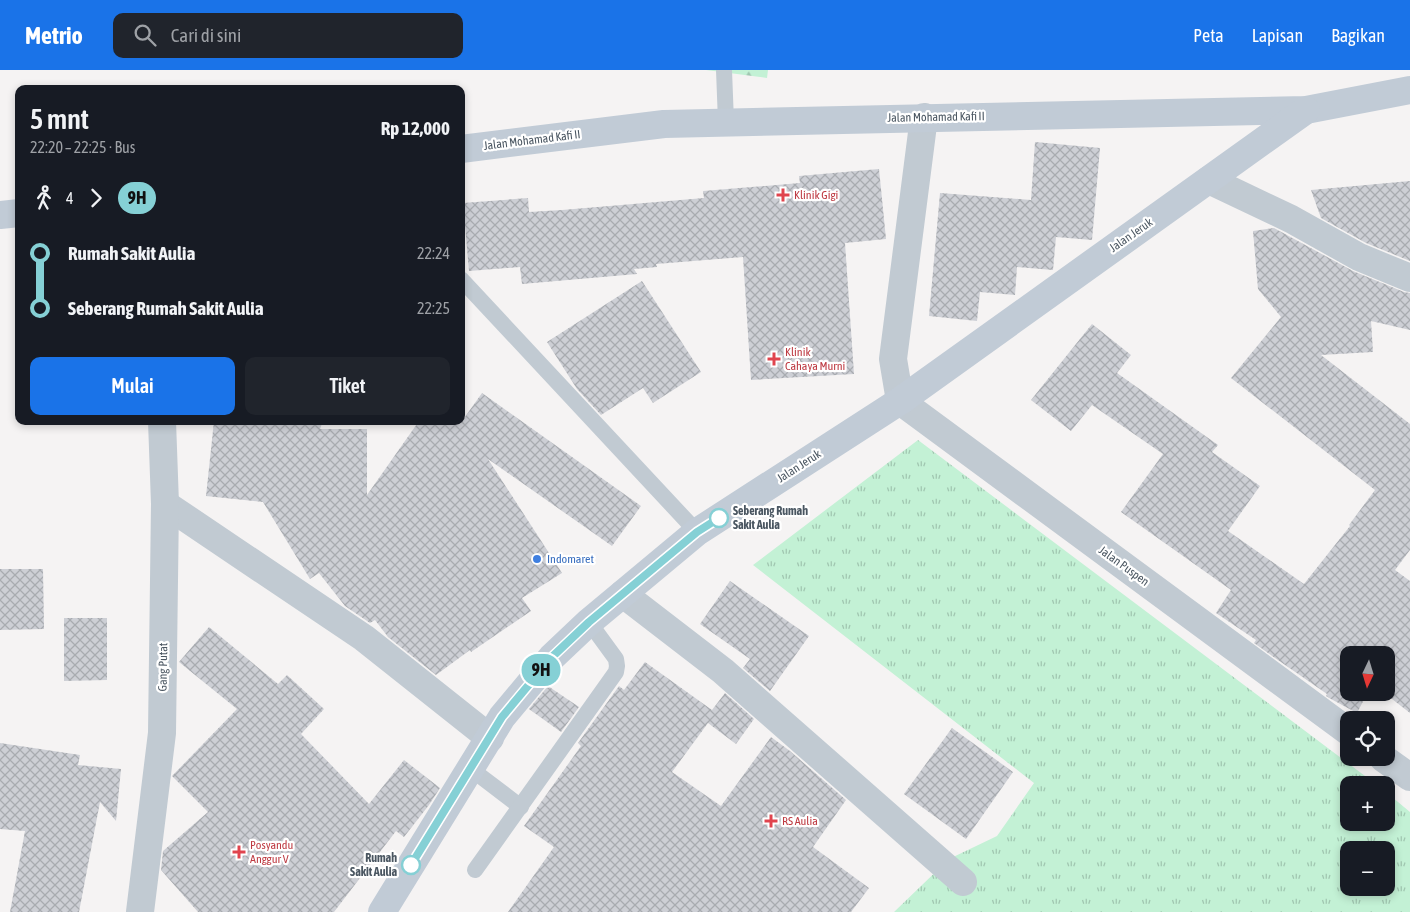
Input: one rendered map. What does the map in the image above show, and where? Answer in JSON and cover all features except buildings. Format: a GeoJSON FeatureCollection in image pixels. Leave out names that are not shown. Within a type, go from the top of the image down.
{"type":"FeatureCollection","features":[{"type":"Feature","properties":{"kind":"street","name":"Jalan Mohamad Kafi II"},"geometry":{"type":"LineString","coordinates":[[465,149],[664,124],[1306,110],[1410,90]]}},
{"type":"Feature","properties":{"kind":"street","name":"Jalan Jeruk"},"geometry":{"type":"LineString","coordinates":[[382,912],[502,717],[552,657],[589,622],[697,532],[900,400],[1306,110]]}},
{"type":"Feature","properties":{"kind":"street"},"geometry":{"type":"LineString","coordinates":[[900,400],[893,359],[924,117]]}},
{"type":"Feature","properties":{"kind":"street"},"geometry":{"type":"LineString","coordinates":[[1209,180],[1291,219],[1359,258],[1410,278]]}},
{"type":"Feature","properties":{"kind":"street"},"geometry":{"type":"LineString","coordinates":[[0,215],[15,213]]}},
{"type":"Feature","properties":{"kind":"street","name":"Jalan Puspen"},"geometry":{"type":"LineString","coordinates":[[900,400],[1340,725]]}},
{"type":"Feature","properties":{"kind":"street","name":"Gang Putat"},"geometry":{"type":"LineString","coordinates":[[140,912],[162,733],[165,504],[162,425]]}},
{"type":"Feature","properties":{"kind":"street"},"geometry":{"type":"LineString","coordinates":[[165,504],[364,638],[490,738]]}},
{"type":"Feature","properties":{"kind":"street"},"geometry":{"type":"LineString","coordinates":[[623,594],[724,671],[963,882]]}},
{"type":"Feature","properties":{"kind":"street"},"geometry":{"type":"LineString","coordinates":[[1395,766],[1410,777]]}},
{"type":"Feature","properties":{"kind":"lane"},"geometry":{"type":"LineString","coordinates":[[724,70],[726,122]]}},
{"type":"Feature","properties":{"kind":"lane"},"geometry":{"type":"LineString","coordinates":[[465,283],[697,532]]}},
{"type":"Feature","properties":{"kind":"lane"},"geometry":{"type":"LineString","coordinates":[[475,870],[616,672],[616,659],[589,622]]}},
{"type":"Feature","properties":{"kind":"lane"},"geometry":{"type":"LineString","coordinates":[[471,769],[521,807]]}},
{"type":"Feature","properties":{"kind":"green space"},"geometry":{"type":"Polygon","coordinates":[[[706,70],[768,70],[767,78],[706,70]]]}},
{"type":"Feature","properties":{"kind":"green space"},"geometry":{"type":"Polygon","coordinates":[[[918,440],[1340,757],[1340,766],[1352,766],[1365,776],[1340,776],[1340,831],[1395,831],[1395,800],[1410,812],[1410,912],[894,912],[949,859],[997,836],[1034,783],[753,565],[918,440]]]}},
{"type":"Feature","properties":{"kind":"bus line","name":"9H"},"geometry":{"type":"LineString","coordinates":[[411,865],[502,717],[552,657],[589,622],[697,532],[719,518]]}},
{"type":"Feature","properties":{"kind":"place","name":"Klinik Gigi"},"geometry":{"type":"Point","coordinates":[783,195]}},
{"type":"Feature","properties":{"kind":"place","name":"Klinik Cahaya Murni"},"geometry":{"type":"Point","coordinates":[774,359]}},
{"type":"Feature","properties":{"kind":"place","name":"Seberang Rumah Sakit Aulia"},"geometry":{"type":"Point","coordinates":[719,518]}},
{"type":"Feature","properties":{"kind":"place","name":"Indomaret"},"geometry":{"type":"Point","coordinates":[537,559]}},
{"type":"Feature","properties":{"kind":"place","name":"RS Aulia"},"geometry":{"type":"Point","coordinates":[771,821]}},
{"type":"Feature","properties":{"kind":"place","name":"Posyandu Anggur V"},"geometry":{"type":"Point","coordinates":[239,852]}},
{"type":"Feature","properties":{"kind":"place","name":"Rumah Sakit Aulia"},"geometry":{"type":"Point","coordinates":[411,865]}}]}
